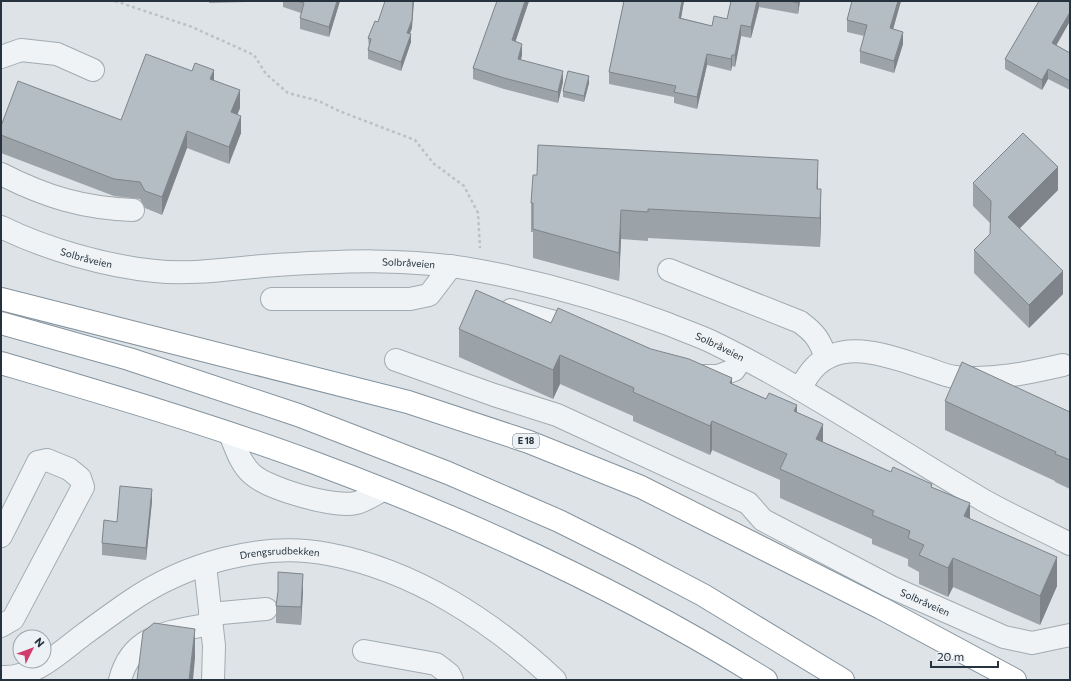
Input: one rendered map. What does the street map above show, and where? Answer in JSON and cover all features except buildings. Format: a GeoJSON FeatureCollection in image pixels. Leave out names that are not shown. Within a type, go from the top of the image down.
{"type":"FeatureCollection","features":[{"type":"Feature","properties":{"kind":"highway","name":"E 18"},"geometry":{"type":"LineString","coordinates":[[1,299],[408,402],[529,442],[641,487],[881,608],[1015,680]]}},
{"type":"Feature","properties":{"kind":"highway"},"geometry":{"type":"LineString","coordinates":[[1,322],[129,359],[298,415],[462,479],[559,521],[703,595],[843,680]]}},
{"type":"Feature","properties":{"kind":"highway"},"geometry":{"type":"LineString","coordinates":[[1,363],[114,396],[230,434],[383,490],[536,556],[682,630],[766,680]]}},
{"type":"Feature","properties":{"kind":"street"},"geometry":{"type":"LineString","coordinates":[[1,56],[21,50],[57,54],[93,70]]}},
{"type":"Feature","properties":{"kind":"street"},"geometry":{"type":"LineString","coordinates":[[1,174],[62,200],[100,208],[133,210]]}},
{"type":"Feature","properties":{"kind":"street","name":"Solbråveien"},"geometry":{"type":"LineString","coordinates":[[1,227],[15,234],[109,264],[156,271],[199,271],[363,260],[414,262],[482,271],[570,291],[637,312],[709,340],[800,389],[985,500],[1070,544]]}},
{"type":"Feature","properties":{"kind":"street"},"geometry":{"type":"LineString","coordinates":[[272,299],[410,299],[430,295],[450,266]]}},
{"type":"Feature","properties":{"kind":"street"},"geometry":{"type":"LineString","coordinates":[[669,270],[800,322],[812,331],[821,342],[826,358]]}},
{"type":"Feature","properties":{"kind":"street"},"geometry":{"type":"LineString","coordinates":[[502,308],[555,322],[596,340]]}},
{"type":"Feature","properties":{"kind":"street"},"geometry":{"type":"LineString","coordinates":[[800,389],[813,368],[826,358],[844,352],[858,351],[880,354],[954,377],[1007,377],[1063,365]]}},
{"type":"Feature","properties":{"kind":"street"},"geometry":{"type":"LineString","coordinates":[[678,372],[697,377],[718,376],[734,370],[742,358]]}},
{"type":"Feature","properties":{"kind":"street","name":"Solbråveien"},"geometry":{"type":"LineString","coordinates":[[396,360],[494,395],[557,415],[748,503],[763,520],[891,588],[1004,637],[1032,643],[1060,639],[1070,635]]}},
{"type":"Feature","properties":{"kind":"street"},"geometry":{"type":"LineString","coordinates":[[230,434],[241,460],[251,473],[260,481],[321,501],[345,504],[357,503],[383,490]]}},
{"type":"Feature","properties":{"kind":"street"},"geometry":{"type":"LineString","coordinates":[[1,536],[38,462],[47,460],[69,469],[80,478],[83,487],[13,619],[1,626]]}},
{"type":"Feature","properties":{"kind":"street","name":"Drengsrudbekken"},"geometry":{"type":"LineString","coordinates":[[1,677],[38,674],[55,658],[130,601],[173,577],[205,565],[233,557],[262,552],[293,551],[327,553],[357,561],[422,586],[500,632],[555,680]]}},
{"type":"Feature","properties":{"kind":"street"},"geometry":{"type":"LineString","coordinates":[[205,565],[214,646],[212,680]]}},
{"type":"Feature","properties":{"kind":"street"},"geometry":{"type":"LineString","coordinates":[[120,680],[134,650],[143,642],[159,635],[210,619],[266,609]]}},
{"type":"Feature","properties":{"kind":"street"},"geometry":{"type":"LineString","coordinates":[[364,651],[436,664],[448,674],[452,680]]}},
{"type":"Feature","properties":{"kind":"path"},"geometry":{"type":"LineString","coordinates":[[115,1],[192,28],[254,55],[266,74],[288,93],[319,101],[339,112],[415,140],[433,162],[464,186],[478,213],[482,271]]}}]}
